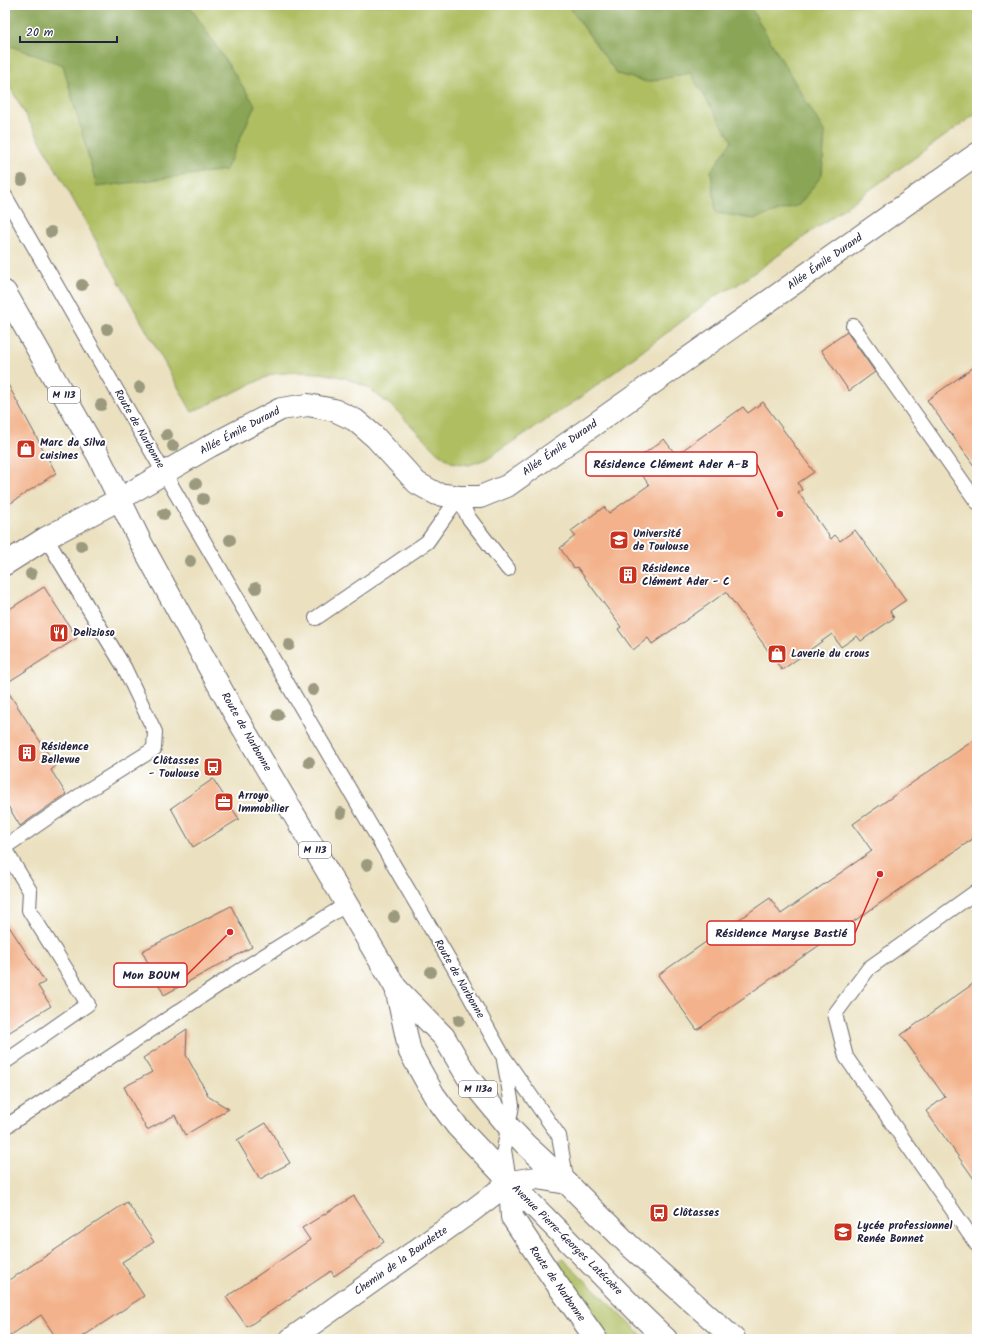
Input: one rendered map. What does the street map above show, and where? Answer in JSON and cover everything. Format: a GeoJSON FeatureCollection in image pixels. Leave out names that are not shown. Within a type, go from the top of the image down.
{"type":"FeatureCollection","features":[{"type":"Feature","properties":{"kind":"main road","name":"Allée Émile Durand"},"geometry":{"type":"LineString","coordinates":[[5,564],[46,538],[120,499],[210,446],[281,409],[308,405],[334,410],[355,420],[375,437],[417,483],[438,494],[459,497],[480,497],[507,486],[977,154]]}},
{"type":"Feature","properties":{"kind":"main road","name":"Route de Narbonne"},"geometry":{"type":"LineString","coordinates":[[5,292],[91,442],[141,543],[233,712],[396,988],[410,1052],[434,1095],[457,1126],[510,1182],[512,1217],[552,1278],[596,1339]]}},
{"type":"Feature","properties":{"kind":"main road","name":"M 113a"},"geometry":{"type":"LineString","coordinates":[[396,988],[444,1037],[467,1076],[525,1144],[567,1183],[630,1246],[734,1339]]}},
{"type":"Feature","properties":{"kind":"main road","name":"Avenue Pierre-Georges Latécoère"},"geometry":{"type":"LineString","coordinates":[[510,1182],[537,1178],[567,1183]]}},
{"type":"Feature","properties":{"kind":"main road","name":"Avenue Pierre-Georges Latécoère"},"geometry":{"type":"LineString","coordinates":[[510,1182],[666,1339]]}},
{"type":"Feature","properties":{"kind":"main road","name":"Chemin de la Bourdette"},"geometry":{"type":"LineString","coordinates":[[291,1339],[469,1213],[510,1182]]}},
{"type":"Feature","properties":{"kind":"lane","name":"Route de Narbonne"},"geometry":{"type":"LineString","coordinates":[[5,196],[164,473],[454,968],[503,1056],[559,1136],[567,1183]]}},
{"type":"Feature","properties":{"kind":"lane"},"geometry":{"type":"LineString","coordinates":[[853,326],[977,502]]}},
{"type":"Feature","properties":{"kind":"lane"},"geometry":{"type":"LineString","coordinates":[[316,618],[426,542],[459,497],[468,516],[508,569]]}},
{"type":"Feature","properties":{"kind":"lane"},"geometry":{"type":"LineString","coordinates":[[5,1062],[88,1004],[29,910],[30,891],[5,848],[85,792],[154,749],[156,732],[124,667],[46,538]]}},
{"type":"Feature","properties":{"kind":"lane"},"geometry":{"type":"LineString","coordinates":[[977,891],[869,968],[835,1014],[846,1057],[977,1245]]}},
{"type":"Feature","properties":{"kind":"lane"},"geometry":{"type":"LineString","coordinates":[[5,1126],[235,974],[347,904]]}},
{"type":"Feature","properties":{"kind":"lane","name":"Route de Narbonne"},"geometry":{"type":"LineString","coordinates":[[503,1056],[512,1105],[504,1150],[510,1182]]}},
{"type":"Feature","properties":{"kind":"green space"},"geometry":{"type":"Polygon","coordinates":[[[5,5],[977,5],[977,113],[737,285],[717,295],[580,398],[486,459],[469,465],[451,462],[437,452],[394,408],[367,387],[345,378],[321,373],[297,372],[273,374],[192,412],[5,78],[5,5]]]}},
{"type":"Feature","properties":{"kind":"green space"},"geometry":{"type":"Polygon","coordinates":[[[5,5],[189,5],[255,105],[226,170],[97,187],[63,65],[5,44],[5,5]]]}},
{"type":"Feature","properties":{"kind":"green space"},"geometry":{"type":"Polygon","coordinates":[[[568,5],[749,5],[825,133],[822,175],[799,205],[754,219],[716,213],[711,171],[732,141],[690,73],[648,82],[617,74],[568,5]]]}},
{"type":"Feature","properties":{"kind":"green space"},"geometry":{"type":"Polygon","coordinates":[[[563,1259],[646,1339],[605,1339],[555,1266],[563,1259]]]}},
{"type":"Feature","properties":{"kind":"building"},"geometry":{"type":"Polygon","coordinates":[[[847,332],[875,372],[849,391],[821,350],[847,332]]]}},
{"type":"Feature","properties":{"kind":"building"},"geometry":{"type":"Polygon","coordinates":[[[977,365],[977,470],[927,400],[977,365]]]}},
{"type":"Feature","properties":{"kind":"building"},"geometry":{"type":"Polygon","coordinates":[[[5,379],[56,473],[5,507],[5,379]]]}},
{"type":"Feature","properties":{"kind":"building"},"geometry":{"type":"Polygon","coordinates":[[[763,402],[814,472],[798,483],[802,490],[798,492],[831,539],[835,535],[840,541],[855,530],[906,600],[890,611],[894,618],[861,641],[857,636],[841,647],[832,634],[782,670],[726,592],[652,644],[648,638],[633,650],[618,629],[621,627],[577,567],[574,568],[560,548],[575,536],[571,531],[604,507],[609,513],[649,485],[633,462],[664,439],[676,455],[743,407],[748,413],[763,402]]]}},
{"type":"Feature","properties":{"kind":"building"},"geometry":{"type":"Polygon","coordinates":[[[44,587],[77,638],[5,684],[5,612],[44,587]]]}},
{"type":"Feature","properties":{"kind":"building","name":"Résidence Bellevue"},"geometry":{"type":"Polygon","coordinates":[[[5,687],[56,766],[51,770],[66,794],[20,826],[5,801],[5,687]]]}},
{"type":"Feature","properties":{"kind":"building"},"geometry":{"type":"Polygon","coordinates":[[[977,738],[977,836],[697,1030],[658,975],[770,898],[781,914],[872,851],[853,824],[977,738]]]}},
{"type":"Feature","properties":{"kind":"building"},"geometry":{"type":"Polygon","coordinates":[[[213,779],[239,819],[193,847],[171,808],[213,779]]]}},
{"type":"Feature","properties":{"kind":"building"},"geometry":{"type":"Polygon","coordinates":[[[231,906],[252,947],[164,995],[142,951],[231,906]]]}},
{"type":"Feature","properties":{"kind":"building"},"geometry":{"type":"Polygon","coordinates":[[[5,920],[45,982],[38,986],[51,1006],[5,1035],[5,920]]]}},
{"type":"Feature","properties":{"kind":"building"},"geometry":{"type":"Polygon","coordinates":[[[977,981],[977,1183],[926,1111],[945,1097],[901,1035],[977,981]]]}},
{"type":"Feature","properties":{"kind":"building"},"geometry":{"type":"Polygon","coordinates":[[[187,1029],[186,1055],[209,1097],[229,1109],[185,1135],[175,1115],[147,1130],[124,1087],[152,1072],[143,1058],[187,1029]]]}},
{"type":"Feature","properties":{"kind":"building"},"geometry":{"type":"Polygon","coordinates":[[[266,1123],[290,1163],[260,1179],[237,1140],[266,1123]]]}},
{"type":"Feature","properties":{"kind":"building"},"geometry":{"type":"Polygon","coordinates":[[[354,1196],[384,1242],[334,1276],[331,1271],[247,1327],[226,1297],[310,1240],[302,1228],[354,1196]]]}},
{"type":"Feature","properties":{"kind":"building"},"geometry":{"type":"Polygon","coordinates":[[[127,1202],[154,1242],[122,1262],[144,1296],[79,1339],[57,1339],[41,1315],[5,1339],[5,1283],[127,1202]]]}},
{"type":"Feature","properties":{"kind":"place","name":"Marc da Silva cuisines"},"geometry":{"type":"Point","coordinates":[26,449]}},
{"type":"Feature","properties":{"kind":"place","name":"Résidence Clément Ader A-B"},"geometry":{"type":"Point","coordinates":[780,514]}},
{"type":"Feature","properties":{"kind":"place","name":"Université de Toulouse"},"geometry":{"type":"Point","coordinates":[619,540]}},
{"type":"Feature","properties":{"kind":"place","name":"Résidence Clément Ader - C"},"geometry":{"type":"Point","coordinates":[628,575]}},
{"type":"Feature","properties":{"kind":"place","name":"Delizioso"},"geometry":{"type":"Point","coordinates":[59,633]}},
{"type":"Feature","properties":{"kind":"place","name":"Laverie du crous"},"geometry":{"type":"Point","coordinates":[777,654]}},
{"type":"Feature","properties":{"kind":"place","name":"Résidence Bellevue"},"geometry":{"type":"Point","coordinates":[27,753]}},
{"type":"Feature","properties":{"kind":"place","name":"Clôtasses - Toulouse"},"geometry":{"type":"Point","coordinates":[213,767]}},
{"type":"Feature","properties":{"kind":"place","name":"Arroyo Immobilier"},"geometry":{"type":"Point","coordinates":[224,802]}},
{"type":"Feature","properties":{"kind":"place","name":"Résidence Maryse Bastié"},"geometry":{"type":"Point","coordinates":[880,874]}},
{"type":"Feature","properties":{"kind":"place","name":"Mon BOUM"},"geometry":{"type":"Point","coordinates":[230,932]}},
{"type":"Feature","properties":{"kind":"place","name":"Clôtasses"},"geometry":{"type":"Point","coordinates":[659,1213]}},
{"type":"Feature","properties":{"kind":"place","name":"Lycée professionnel Renée Bonnet"},"geometry":{"type":"Point","coordinates":[843,1232]}}]}
